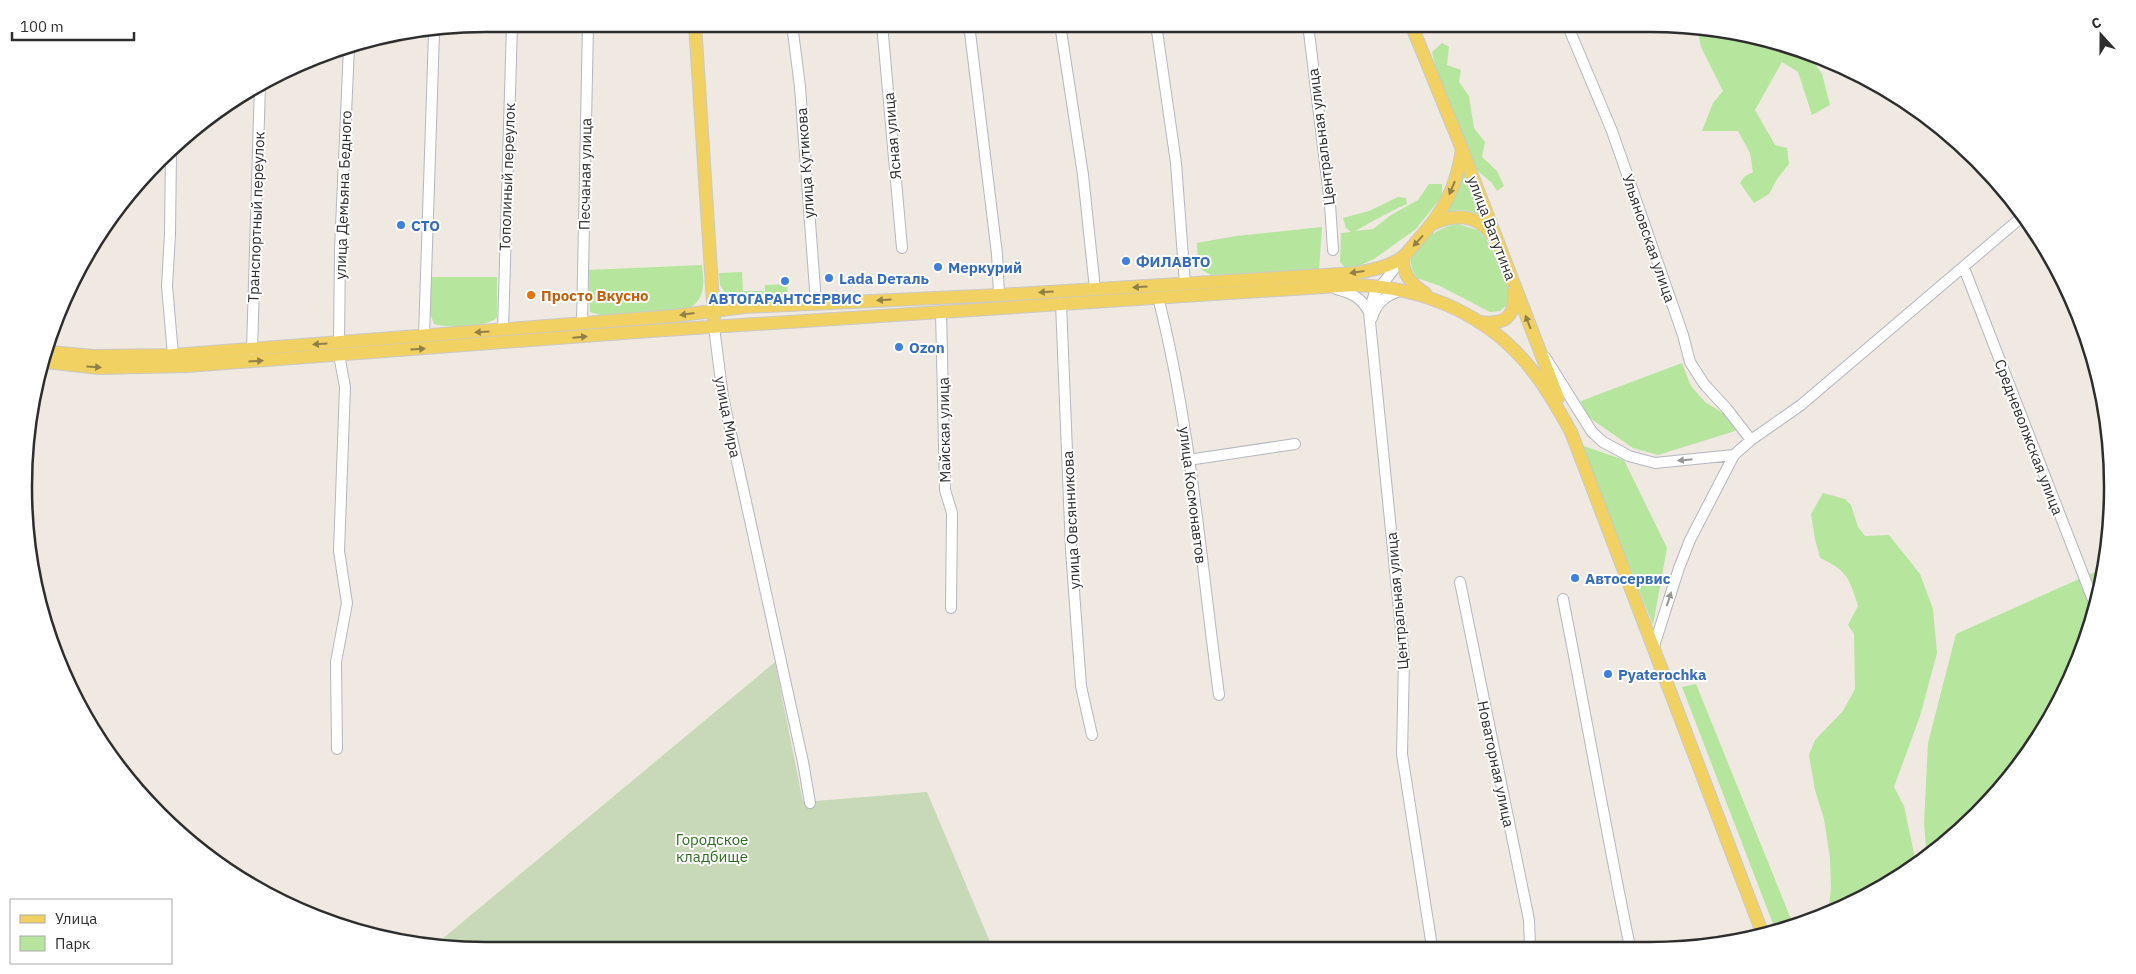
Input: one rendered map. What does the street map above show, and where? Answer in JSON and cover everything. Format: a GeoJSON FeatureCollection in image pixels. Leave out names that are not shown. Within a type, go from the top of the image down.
{"type":"FeatureCollection","features":[{"type":"Feature","properties":{"kind":"main road","name":"улица Мира"},"geometry":{"type":"LineString","coordinates":[[696,32],[714,327]]}},
{"type":"Feature","properties":{"kind":"main road","name":"улица Ватутина"},"geometry":{"type":"LineString","coordinates":[[1413,32],[1462,149],[1571,432]]}},
{"type":"Feature","properties":{"kind":"main road"},"geometry":{"type":"LineString","coordinates":[[53,352],[93,356],[173,356],[252,350],[339,349],[424,336],[816,303],[998,295],[1357,273],[1389,264],[1403,257],[1432,224],[1454,188],[1460,169],[1462,149]]}},
{"type":"Feature","properties":{"kind":"main road"},"geometry":{"type":"LineString","coordinates":[[1432,224],[1450,217],[1467,217],[1481,223],[1497,242]]}},
{"type":"Feature","properties":{"kind":"main road"},"geometry":{"type":"LineString","coordinates":[[1403,257],[1403,268],[1409,280],[1430,296],[1480,322],[1501,338],[1535,373],[1571,432],[1760,928]]}},
{"type":"Feature","properties":{"kind":"main road"},"geometry":{"type":"LineString","coordinates":[[50,362],[90,367],[135,368],[339,349],[1330,287],[1380,286],[1430,296]]}},
{"type":"Feature","properties":{"kind":"main road"},"geometry":{"type":"LineString","coordinates":[[1480,322],[1502,322],[1507,317],[1512,311],[1515,302],[1514,286]]}},
{"type":"Feature","properties":{"kind":"street","name":"Тополиный переулок"},"geometry":{"type":"LineString","coordinates":[[503,330],[512,32]]}},
{"type":"Feature","properties":{"kind":"street","name":"Песчаная улица"},"geometry":{"type":"LineString","coordinates":[[582,323],[588,32]]}},
{"type":"Feature","properties":{"kind":"street","name":"улица Кутикова"},"geometry":{"type":"LineString","coordinates":[[793,32],[800,87],[816,303]]}},
{"type":"Feature","properties":{"kind":"street","name":"Ясная улица"},"geometry":{"type":"LineString","coordinates":[[883,32],[902,248]]}},
{"type":"Feature","properties":{"kind":"street"},"geometry":{"type":"LineString","coordinates":[[970,32],[997,254],[998,295]]}},
{"type":"Feature","properties":{"kind":"street"},"geometry":{"type":"LineString","coordinates":[[1061,32],[1083,175],[1094,289]]}},
{"type":"Feature","properties":{"kind":"street"},"geometry":{"type":"LineString","coordinates":[[1157,32],[1176,164],[1184,284]]}},
{"type":"Feature","properties":{"kind":"street","name":"Центральная улица"},"geometry":{"type":"LineString","coordinates":[[1309,32],[1330,204],[1333,250]]}},
{"type":"Feature","properties":{"kind":"street","name":"Ульяновская улица"},"geometry":{"type":"LineString","coordinates":[[1570,32],[1612,131],[1683,335],[1690,362],[1704,384],[1727,409],[1751,440]]}},
{"type":"Feature","properties":{"kind":"street"},"geometry":{"type":"LineString","coordinates":[[424,336],[434,35]]}},
{"type":"Feature","properties":{"kind":"street","name":"улица Демьяна Бедного"},"geometry":{"type":"LineString","coordinates":[[337,749],[336,662],[347,603],[339,551],[345,387],[339,349],[340,249],[349,55]]}},
{"type":"Feature","properties":{"kind":"street","name":"Транспортный переулок"},"geometry":{"type":"LineString","coordinates":[[252,350],[260,93]]}},
{"type":"Feature","properties":{"kind":"street"},"geometry":{"type":"LineString","coordinates":[[171,161],[167,286],[173,356]]}},
{"type":"Feature","properties":{"kind":"street"},"geometry":{"type":"LineString","coordinates":[[1654,646],[1690,540],[1734,455],[1751,440],[1801,404],[2018,221]]}},
{"type":"Feature","properties":{"kind":"street","name":"Центральная улица"},"geometry":{"type":"LineString","coordinates":[[1403,257],[1380,286],[1374,296],[1369,312],[1404,659],[1402,754],[1431,942]]}},
{"type":"Feature","properties":{"kind":"street","name":"Средневолжская улица"},"geometry":{"type":"LineString","coordinates":[[1964,268],[2091,594]]}},
{"type":"Feature","properties":{"kind":"street"},"geometry":{"type":"LineString","coordinates":[[1330,287],[1352,293],[1360,298],[1369,312]]}},
{"type":"Feature","properties":{"kind":"street"},"geometry":{"type":"LineString","coordinates":[[1370,323],[1379,303],[1386,296],[1402,290]]}},
{"type":"Feature","properties":{"kind":"street","name":"улица Космонавтов"},"geometry":{"type":"LineString","coordinates":[[1158,297],[1171,350],[1188,460],[1219,695]]}},
{"type":"Feature","properties":{"kind":"street","name":"улица Овсянникова"},"geometry":{"type":"LineString","coordinates":[[1061,303],[1071,550],[1081,686],[1092,735]]}},
{"type":"Feature","properties":{"kind":"street","name":"Майская улица"},"geometry":{"type":"LineString","coordinates":[[941,311],[945,490],[952,513],[951,608]]}},
{"type":"Feature","properties":{"kind":"street","name":"улица Мира"},"geometry":{"type":"LineString","coordinates":[[714,327],[723,397],[801,753],[810,803]]}},
{"type":"Feature","properties":{"kind":"street"},"geometry":{"type":"LineString","coordinates":[[1537,345],[1555,370],[1582,419],[1592,432],[1629,456],[1654,463],[1734,455]]}},
{"type":"Feature","properties":{"kind":"street"},"geometry":{"type":"LineString","coordinates":[[1188,460],[1295,444]]}},
{"type":"Feature","properties":{"kind":"street","name":"Новаторная улица"},"geometry":{"type":"LineString","coordinates":[[1460,582],[1529,920],[1530,942]]}},
{"type":"Feature","properties":{"kind":"street"},"geometry":{"type":"LineString","coordinates":[[1563,599],[1594,754],[1600,801],[1629,942]]}},
{"type":"Feature","properties":{"kind":"green space"},"geometry":{"type":"Polygon","coordinates":[[[1698,35],[1738,41],[1767,48],[1815,64],[1822,74],[1830,105],[1812,115],[1798,72],[1782,62],[1755,110],[1775,145],[1787,148],[1789,164],[1777,179],[1769,194],[1754,203],[1740,183],[1745,176],[1753,172],[1750,153],[1738,131],[1702,131],[1713,103],[1723,91],[1701,47],[1698,35]]]}},
{"type":"Feature","properties":{"kind":"green space"},"geometry":{"type":"Polygon","coordinates":[[[1442,43],[1449,47],[1447,65],[1461,70],[1459,82],[1469,96],[1474,128],[1485,142],[1482,157],[1497,171],[1504,186],[1497,191],[1492,183],[1478,171],[1436,69],[1432,52],[1442,43]]]}},
{"type":"Feature","properties":{"kind":"green space"},"geometry":{"type":"Polygon","coordinates":[[[1465,167],[1485,219],[1465,210],[1449,212],[1444,215],[1465,167]]]}},
{"type":"Feature","properties":{"kind":"green space"},"geometry":{"type":"Polygon","coordinates":[[[1429,184],[1442,184],[1442,196],[1416,229],[1374,259],[1356,267],[1345,268],[1340,262],[1341,233],[1351,232],[1346,228],[1343,218],[1369,211],[1398,197],[1406,198],[1407,204],[1355,231],[1373,229],[1391,215],[1418,200],[1429,184]]]}},
{"type":"Feature","properties":{"kind":"green space"},"geometry":{"type":"Polygon","coordinates":[[[1458,224],[1477,230],[1484,236],[1491,247],[1510,293],[1508,304],[1500,311],[1490,312],[1440,286],[1417,278],[1412,269],[1410,259],[1418,246],[1444,228],[1458,224]]]}},
{"type":"Feature","properties":{"kind":"green space"},"geometry":{"type":"Polygon","coordinates":[[[1322,227],[1319,270],[1211,275],[1202,270],[1198,262],[1197,243],[1236,236],[1322,227]]]}},
{"type":"Feature","properties":{"kind":"green space"},"geometry":{"type":"Polygon","coordinates":[[[702,265],[703,284],[701,295],[694,305],[688,309],[601,315],[590,312],[588,270],[702,265]]]}},
{"type":"Feature","properties":{"kind":"green space"},"geometry":{"type":"Polygon","coordinates":[[[742,272],[743,291],[765,291],[765,285],[788,284],[787,296],[739,299],[728,297],[720,285],[719,273],[742,272]]]}},
{"type":"Feature","properties":{"kind":"green space"},"geometry":{"type":"Polygon","coordinates":[[[431,277],[497,277],[497,317],[492,321],[477,325],[448,326],[434,324],[430,313],[431,277]]]}},
{"type":"Feature","properties":{"kind":"green space"},"geometry":{"type":"Polygon","coordinates":[[[1682,363],[1691,386],[1705,402],[1742,425],[1735,431],[1658,455],[1633,448],[1587,416],[1581,401],[1682,363]]]}},
{"type":"Feature","properties":{"kind":"green space"},"geometry":{"type":"Polygon","coordinates":[[[1581,445],[1624,460],[1667,548],[1653,625],[1581,445]]]}},
{"type":"Feature","properties":{"kind":"green space"},"geometry":{"type":"Polygon","coordinates":[[[1823,493],[1845,499],[1851,505],[1858,527],[1865,536],[1889,535],[1920,574],[1933,609],[1937,653],[1920,716],[1894,787],[1904,806],[1915,856],[1876,881],[1829,904],[1831,888],[1830,858],[1824,819],[1815,790],[1809,755],[1815,740],[1843,711],[1855,689],[1854,634],[1848,625],[1858,606],[1846,576],[1836,567],[1820,558],[1811,514],[1823,493]]]}},
{"type":"Feature","properties":{"kind":"green space"},"geometry":{"type":"Polygon","coordinates":[[[2096,572],[2088,605],[2069,661],[2043,714],[2010,764],[1991,787],[1949,829],[1926,848],[1924,823],[1928,743],[1956,634],[2096,572]]]}},
{"type":"Feature","properties":{"kind":"green space","name":"Городское кладбище"},"geometry":{"type":"Polygon","coordinates":[[[775,662],[803,802],[927,792],[990,942],[487,942],[442,939],[775,662]]]}},
{"type":"Feature","properties":{"kind":"green space"},"geometry":{"type":"Polygon","coordinates":[[[1696,684],[1791,918],[1773,924],[1682,687],[1696,684]]]}},
{"type":"Feature","properties":{"kind":"place","name":"СТО"},"geometry":{"type":"Point","coordinates":[401,225]}},
{"type":"Feature","properties":{"kind":"place","name":"ФИЛАВТО"},"geometry":{"type":"Point","coordinates":[1126,261]}},
{"type":"Feature","properties":{"kind":"place","name":"Меркурий"},"geometry":{"type":"Point","coordinates":[938,267]}},
{"type":"Feature","properties":{"kind":"place","name":"Lada Dеталь"},"geometry":{"type":"Point","coordinates":[829,278]}},
{"type":"Feature","properties":{"kind":"place","name":"АВТОГАРАНТСЕРВИС"},"geometry":{"type":"Point","coordinates":[785,281]}},
{"type":"Feature","properties":{"kind":"place","name":"Просто Вкусно"},"geometry":{"type":"Point","coordinates":[531,295]}},
{"type":"Feature","properties":{"kind":"place","name":"Ozon"},"geometry":{"type":"Point","coordinates":[899,347]}},
{"type":"Feature","properties":{"kind":"place","name":"Автосервис"},"geometry":{"type":"Point","coordinates":[1575,578]}},
{"type":"Feature","properties":{"kind":"place","name":"Pyaterochka"},"geometry":{"type":"Point","coordinates":[1608,674]}}]}
